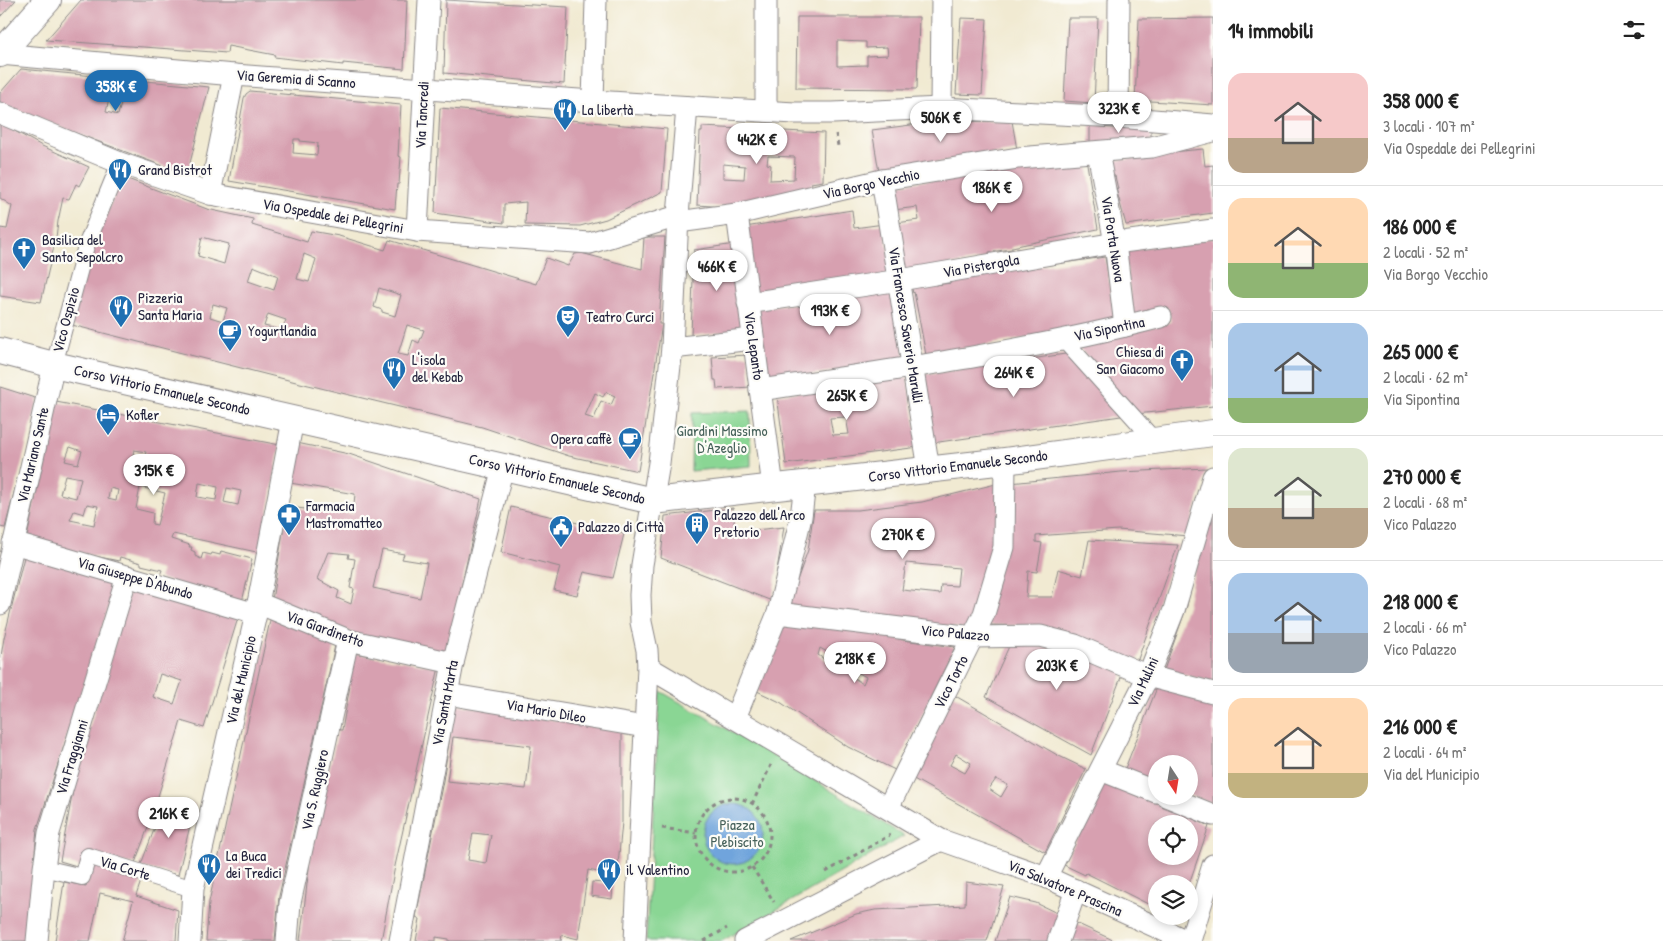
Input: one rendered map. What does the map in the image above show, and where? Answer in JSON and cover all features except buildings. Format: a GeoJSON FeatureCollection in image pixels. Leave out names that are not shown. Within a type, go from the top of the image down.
{"type":"FeatureCollection","features":[{"type":"Feature","properties":{"kind":"street"},"geometry":{"type":"LineString","coordinates":[[0,54],[48,0]]}},
{"type":"Feature","properties":{"kind":"street","name":"Via Tancredi"},"geometry":{"type":"LineString","coordinates":[[416,231],[429,0]]}},
{"type":"Feature","properties":{"kind":"street"},"geometry":{"type":"LineString","coordinates":[[593,101],[596,0]]}},
{"type":"Feature","properties":{"kind":"street"},"geometry":{"type":"LineString","coordinates":[[766,0],[766,111]]}},
{"type":"Feature","properties":{"kind":"street"},"geometry":{"type":"LineString","coordinates":[[941,108],[942,0]]}},
{"type":"Feature","properties":{"kind":"street"},"geometry":{"type":"LineString","coordinates":[[1118,118],[1119,0]]}},
{"type":"Feature","properties":{"kind":"street","name":"Via Geremia di Scanno"},"geometry":{"type":"LineString","coordinates":[[0,54],[234,75],[687,107],[833,113],[941,108],[1118,118],[1213,126]]}},
{"type":"Feature","properties":{"kind":"street"},"geometry":{"type":"LineString","coordinates":[[210,194],[234,75]]}},
{"type":"Feature","properties":{"kind":"street"},"geometry":{"type":"LineString","coordinates":[[635,941],[648,667],[648,650],[641,622],[640,595],[642,565],[653,501],[672,348],[678,219],[687,107]]}},
{"type":"Feature","properties":{"kind":"street","name":"Via Ospedale dei Pellegrini"},"geometry":{"type":"LineString","coordinates":[[0,113],[120,163],[210,194],[416,231],[590,243],[678,219]]}},
{"type":"Feature","properties":{"kind":"street","name":"Via Borgo Vecchio"},"geometry":{"type":"LineString","coordinates":[[678,219],[737,214],[882,180],[1018,158],[1152,147],[1213,131]]}},
{"type":"Feature","properties":{"kind":"street","name":"Via Porta Nuova"},"geometry":{"type":"LineString","coordinates":[[1098,152],[1115,243],[1125,326]]}},
{"type":"Feature","properties":{"kind":"street","name":"Vico Ospizio"},"geometry":{"type":"LineString","coordinates":[[54,365],[86,246],[120,163]]}},
{"type":"Feature","properties":{"kind":"street","name":"Via Francesco Saverio Marulli"},"geometry":{"type":"LineString","coordinates":[[882,180],[900,280],[929,469]]}},
{"type":"Feature","properties":{"kind":"street","name":"Vico Lepanto"},"geometry":{"type":"LineString","coordinates":[[737,214],[773,487]]}},
{"type":"Feature","properties":{"kind":"street","name":"Via Pistergola"},"geometry":{"type":"LineString","coordinates":[[748,303],[900,280],[1115,243],[1213,230]]}},
{"type":"Feature","properties":{"kind":"street","name":"Via Sipontina"},"geometry":{"type":"LineString","coordinates":[[760,390],[912,367],[1064,339],[1161,317]]}},
{"type":"Feature","properties":{"kind":"street"},"geometry":{"type":"LineString","coordinates":[[1064,339],[1155,441]]}},
{"type":"Feature","properties":{"kind":"street"},"geometry":{"type":"LineString","coordinates":[[672,348],[753,340]]}},
{"type":"Feature","properties":{"kind":"street","name":"Corso Vittorio Emanuele Secondo"},"geometry":{"type":"LineString","coordinates":[[0,351],[293,420],[653,501],[1005,461],[1213,433]]}},
{"type":"Feature","properties":{"kind":"street","name":"Via Mariano Sante"},"geometry":{"type":"LineString","coordinates":[[0,604],[9,537],[54,365]]}},
{"type":"Feature","properties":{"kind":"street","name":"Via del Municipio"},"geometry":{"type":"LineString","coordinates":[[190,941],[193,889],[257,608],[293,420]]}},
{"type":"Feature","properties":{"kind":"street","name":"Vico Torto"},"geometry":{"type":"LineString","coordinates":[[888,808],[974,638],[984,614],[1004,547],[1005,461]]}},
{"type":"Feature","properties":{"kind":"street","name":"Via Santa Marta"},"geometry":{"type":"LineString","coordinates":[[400,941],[453,662],[503,467]]}},
{"type":"Feature","properties":{"kind":"street","name":"Via Mulini"},"geometry":{"type":"LineString","coordinates":[[1046,877],[1148,676],[1174,610],[1209,502],[1213,477]]}},
{"type":"Feature","properties":{"kind":"street"},"geometry":{"type":"LineString","coordinates":[[735,718],[778,613],[801,517],[805,484]]}},
{"type":"Feature","properties":{"kind":"street","name":"Via Giuseppe D'Abundo"},"geometry":{"type":"LineString","coordinates":[[9,537],[127,576],[257,608]]}},
{"type":"Feature","properties":{"kind":"street","name":"Via Fraggianni"},"geometry":{"type":"LineString","coordinates":[[37,941],[49,833],[127,576]]}},
{"type":"Feature","properties":{"kind":"street","name":"Via Giardinetto"},"geometry":{"type":"LineString","coordinates":[[257,608],[348,640],[453,662]]}},
{"type":"Feature","properties":{"kind":"street","name":"Vico Palazzo"},"geometry":{"type":"LineString","coordinates":[[778,613],[974,638],[1040,636],[1075,645],[1148,676],[1213,693]]}},
{"type":"Feature","properties":{"kind":"street","name":"Via S. Ruggiero"},"geometry":{"type":"LineString","coordinates":[[287,941],[290,902],[348,640]]}},
{"type":"Feature","properties":{"kind":"street"},"geometry":{"type":"LineString","coordinates":[[648,667],[941,840]]}},
{"type":"Feature","properties":{"kind":"street","name":"Via Mario Dileo"},"geometry":{"type":"LineString","coordinates":[[447,694],[645,727]]}},
{"type":"Feature","properties":{"kind":"street"},"geometry":{"type":"LineString","coordinates":[[1101,770],[1148,789]]}},
{"type":"Feature","properties":{"kind":"street"},"geometry":{"type":"LineString","coordinates":[[1188,805],[1213,815]]}},
{"type":"Feature","properties":{"kind":"street"},"geometry":{"type":"LineString","coordinates":[[746,941],[941,840]]}},
{"type":"Feature","properties":{"kind":"street","name":"Via Salvatore Prascina"},"geometry":{"type":"LineString","coordinates":[[941,840],[1046,877],[1076,890],[1165,936],[1188,941]]}},
{"type":"Feature","properties":{"kind":"street","name":"Via Corte"},"geometry":{"type":"LineString","coordinates":[[44,868],[82,877],[88,856],[193,889]]}},
{"type":"Feature","properties":{"kind":"street"},"geometry":{"type":"LineString","coordinates":[[1188,941],[1213,865]]}},
{"type":"Feature","properties":{"kind":"street"},"geometry":{"type":"LineString","coordinates":[[1058,941],[1076,890]]}},
{"type":"Feature","properties":{"kind":"path"},"geometry":{"type":"LineString","coordinates":[[752,804],[771,765],[763,761]]}},
{"type":"Feature","properties":{"kind":"path"},"geometry":{"type":"LineString","coordinates":[[736,798],[752,804],[765,816],[769,827],[770,838],[764,854],[752,867],[740,872],[727,872],[714,868],[705,860],[698,849],[697,824],[703,812],[713,804],[724,799],[736,798]]}},
{"type":"Feature","properties":{"kind":"path"},"geometry":{"type":"LineString","coordinates":[[660,837],[660,828],[696,833]]}},
{"type":"Feature","properties":{"kind":"path"},"geometry":{"type":"LineString","coordinates":[[824,873],[890,835],[882,830]]}},
{"type":"Feature","properties":{"kind":"path"},"geometry":{"type":"LineString","coordinates":[[752,867],[774,902],[782,897]]}},
{"type":"Feature","properties":{"kind":"green space","name":"Giardini Massimo D'Azeglio"},"geometry":{"type":"Polygon","coordinates":[[[750,411],[751,466],[691,471],[692,413],[750,411]]]}},
{"type":"Feature","properties":{"kind":"green space","name":"Piazza Plebiscito"},"geometry":{"type":"Polygon","coordinates":[[[660,691],[785,762],[904,836],[722,941],[646,941],[660,691]]]}},
{"type":"Feature","properties":{"kind":"water"},"geometry":{"type":"Polygon","coordinates":[[[727,804],[739,804],[750,809],[758,817],[763,828],[761,846],[750,859],[739,864],[727,864],[716,859],[708,851],[703,840],[703,828],[708,817],[716,809],[727,804]]]}},
{"type":"Feature","properties":{"kind":"place","name":"La libertà"},"geometry":{"type":"Point","coordinates":[565,131]}},
{"type":"Feature","properties":{"kind":"place","name":"Grand Bistrot"},"geometry":{"type":"Point","coordinates":[120,191]}},
{"type":"Feature","properties":{"kind":"place","name":"Basilica del Santo Sepolcro"},"geometry":{"type":"Point","coordinates":[24,270]}},
{"type":"Feature","properties":{"kind":"place","name":"Pizzeria Santa Maria"},"geometry":{"type":"Point","coordinates":[121,328]}},
{"type":"Feature","properties":{"kind":"place","name":"Teatro Curci"},"geometry":{"type":"Point","coordinates":[568,338]}},
{"type":"Feature","properties":{"kind":"place","name":"Yogurtlandia"},"geometry":{"type":"Point","coordinates":[230,352]}},
{"type":"Feature","properties":{"kind":"place","name":"Chiesa di San Giacomo"},"geometry":{"type":"Point","coordinates":[1182,382]}},
{"type":"Feature","properties":{"kind":"place","name":"L'isola del Kebab"},"geometry":{"type":"Point","coordinates":[394,390]}},
{"type":"Feature","properties":{"kind":"place","name":"Kofler"},"geometry":{"type":"Point","coordinates":[108,436]}},
{"type":"Feature","properties":{"kind":"place","name":"Opera caffè"},"geometry":{"type":"Point","coordinates":[630,460]}},
{"type":"Feature","properties":{"kind":"place","name":"Farmacia Mastromatteo"},"geometry":{"type":"Point","coordinates":[289,536]}},
{"type":"Feature","properties":{"kind":"place","name":"Palazzo dell'Arco Pretorio"},"geometry":{"type":"Point","coordinates":[697,545]}},
{"type":"Feature","properties":{"kind":"place","name":"Palazzo di Città"},"geometry":{"type":"Point","coordinates":[561,548]}},
{"type":"Feature","properties":{"kind":"place","name":"La Buca dei Tredici"},"geometry":{"type":"Point","coordinates":[209,886]}},
{"type":"Feature","properties":{"kind":"place","name":"il Valentino"},"geometry":{"type":"Point","coordinates":[609,891]}}]}
